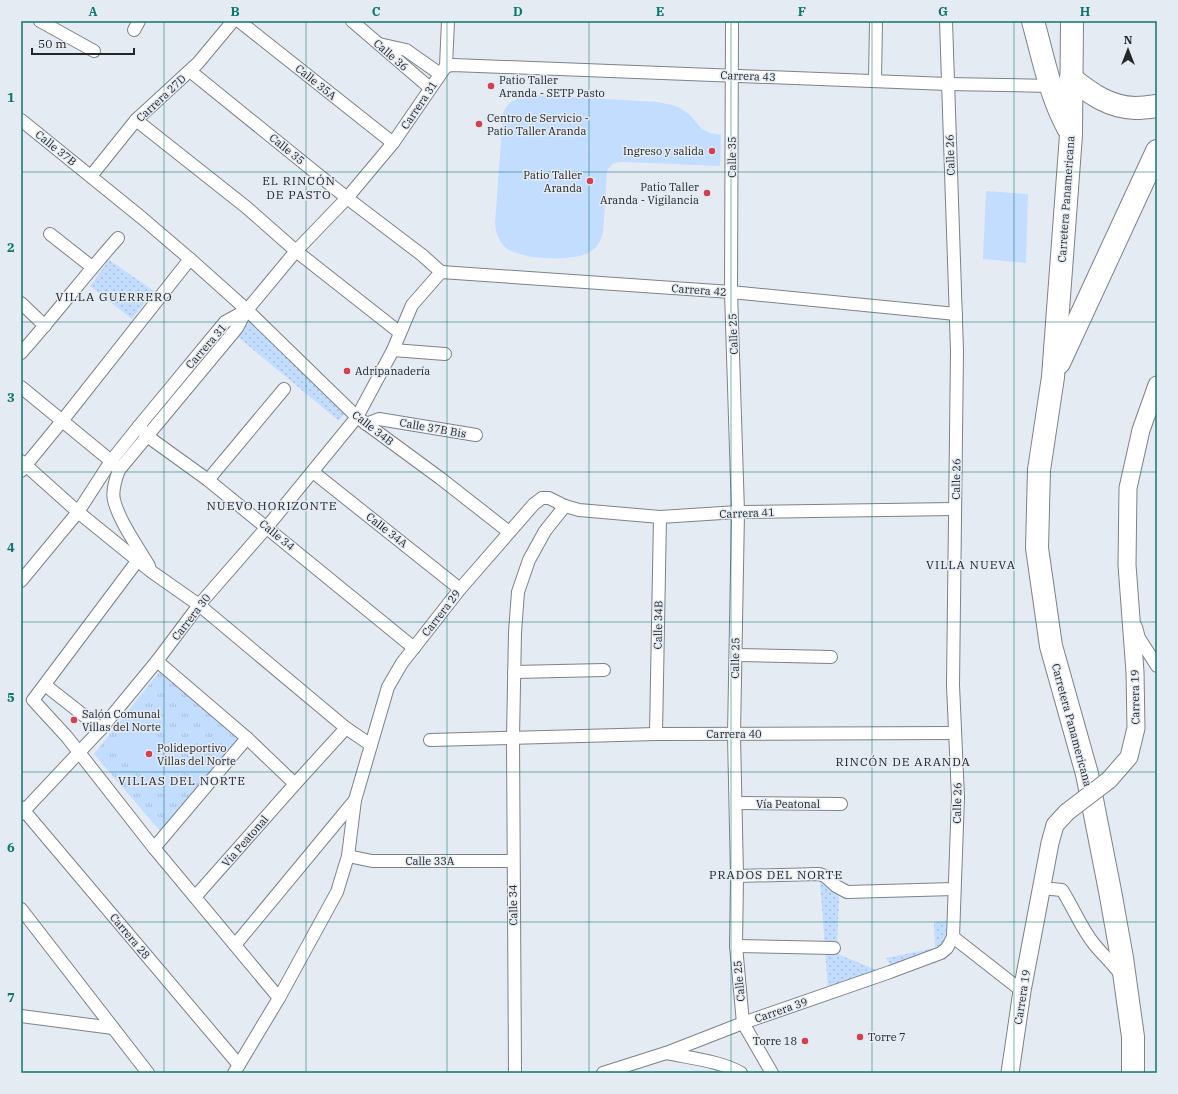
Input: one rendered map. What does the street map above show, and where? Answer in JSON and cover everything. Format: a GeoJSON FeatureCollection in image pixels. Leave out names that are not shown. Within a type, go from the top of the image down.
{"type":"FeatureCollection","features":[{"type":"Feature","properties":{"kind":"highway"},"geometry":{"type":"LineString","coordinates":[[1033,21],[1060,114],[1071,135]]}},
{"type":"Feature","properties":{"kind":"highway","name":"Carretera Panamericana"},"geometry":{"type":"LineString","coordinates":[[1072,21],[1071,135],[1053,377],[1039,470],[1037,548],[1051,646],[1087,774],[1110,891],[1133,1037],[1133,1073]]}},
{"type":"Feature","properties":{"kind":"highway"},"geometry":{"type":"LineString","coordinates":[[1072,78],[1090,94],[1112,103],[1135,108],[1157,106]]}},
{"type":"Feature","properties":{"kind":"highway","name":"Carretera Panamericana"},"geometry":{"type":"LineString","coordinates":[[1053,377],[1157,151]]}},
{"type":"Feature","properties":{"kind":"street"},"geometry":{"type":"LineString","coordinates":[[40,21],[94,51]]}},
{"type":"Feature","properties":{"kind":"street","name":"Carrera 27D"},"geometry":{"type":"LineString","coordinates":[[91,176],[136,120],[190,71],[233,21]]}},
{"type":"Feature","properties":{"kind":"street","name":"Calle 35A"},"geometry":{"type":"LineString","coordinates":[[239,21],[392,143]]}},
{"type":"Feature","properties":{"kind":"street","name":"Calle 36"},"geometry":{"type":"LineString","coordinates":[[352,21],[430,88]]}},
{"type":"Feature","properties":{"kind":"street"},"geometry":{"type":"LineString","coordinates":[[378,44],[406,50],[443,70],[448,21]]}},
{"type":"Feature","properties":{"kind":"street","name":"Calle 35"},"geometry":{"type":"LineString","coordinates":[[731,292],[732,21]]}},
{"type":"Feature","properties":{"kind":"street"},"geometry":{"type":"LineString","coordinates":[[875,81],[876,21]]}},
{"type":"Feature","properties":{"kind":"street","name":"Calle 26"},"geometry":{"type":"LineString","coordinates":[[946,21],[957,351],[953,685],[958,797],[953,937]]}},
{"type":"Feature","properties":{"kind":"street","name":"Carrera 43"},"geometry":{"type":"LineString","coordinates":[[443,70],[453,65],[948,84],[1051,86]]}},
{"type":"Feature","properties":{"kind":"street","name":"Carrera 31"},"geometry":{"type":"LineString","coordinates":[[21,580],[115,465],[139,426],[225,322],[247,310],[296,251],[347,198],[392,143],[443,70]]}},
{"type":"Feature","properties":{"kind":"street","name":"Calle 35"},"geometry":{"type":"LineString","coordinates":[[190,71],[347,198],[422,255],[441,272]]}},
{"type":"Feature","properties":{"kind":"street","name":"Calle 37B"},"geometry":{"type":"LineString","coordinates":[[21,120],[91,176],[190,259]]}},
{"type":"Feature","properties":{"kind":"street"},"geometry":{"type":"LineString","coordinates":[[136,120],[246,207],[296,251],[399,332]]}},
{"type":"Feature","properties":{"kind":"street"},"geometry":{"type":"LineString","coordinates":[[50,234],[92,267]]}},
{"type":"Feature","properties":{"kind":"street"},"geometry":{"type":"LineString","coordinates":[[21,353],[118,238]]}},
{"type":"Feature","properties":{"kind":"street"},"geometry":{"type":"LineString","coordinates":[[190,259],[62,422],[23,465],[152,572],[199,605],[346,728],[371,745]]}},
{"type":"Feature","properties":{"kind":"street","name":"Calle 34B"},"geometry":{"type":"LineString","coordinates":[[190,259],[247,310],[362,421],[440,478],[509,532]]}},
{"type":"Feature","properties":{"kind":"street","name":"Carrera 42"},"geometry":{"type":"LineString","coordinates":[[441,272],[731,292],[956,314]]}},
{"type":"Feature","properties":{"kind":"street","name":"Carrera 30"},"geometry":{"type":"LineString","coordinates":[[22,811],[101,729],[157,661],[199,605],[313,472],[362,421],[399,332],[412,305],[441,272]]}},
{"type":"Feature","properties":{"kind":"street","name":"Calle 25"},"geometry":{"type":"LineString","coordinates":[[731,292],[738,512],[734,735],[737,876],[736,946],[743,1023]]}},
{"type":"Feature","properties":{"kind":"street"},"geometry":{"type":"LineString","coordinates":[[21,303],[45,326]]}},
{"type":"Feature","properties":{"kind":"street"},"geometry":{"type":"LineString","coordinates":[[115,465],[147,436],[237,328],[247,310]]}},
{"type":"Feature","properties":{"kind":"street"},"geometry":{"type":"LineString","coordinates":[[392,350],[445,354]]}},
{"type":"Feature","properties":{"kind":"street","name":"Carrera 19"},"geometry":{"type":"LineString","coordinates":[[1010,1073],[1022,991],[1041,888],[1055,825],[1067,812],[1109,780],[1129,757],[1136,728],[1134,672],[1128,594],[1128,488],[1141,430],[1157,384]]}},
{"type":"Feature","properties":{"kind":"street"},"geometry":{"type":"LineString","coordinates":[[21,387],[115,465],[116,477],[113,499],[120,515],[152,572]]}},
{"type":"Feature","properties":{"kind":"street"},"geometry":{"type":"LineString","coordinates":[[208,480],[284,389]]}},
{"type":"Feature","properties":{"kind":"street","name":"Calle 37B Bis"},"geometry":{"type":"LineString","coordinates":[[362,421],[386,420],[476,435]]}},
{"type":"Feature","properties":{"kind":"street","name":"Calle 34"},"geometry":{"type":"LineString","coordinates":[[139,426],[147,436],[208,480],[414,648]]}},
{"type":"Feature","properties":{"kind":"street","name":"Calle 34A"},"geometry":{"type":"LineString","coordinates":[[313,472],[460,588]]}},
{"type":"Feature","properties":{"kind":"street","name":"Carrera 41"},"geometry":{"type":"LineString","coordinates":[[542,498],[549,498],[565,506],[579,510],[660,517],[738,512],[955,509]]}},
{"type":"Feature","properties":{"kind":"street","name":"Carrera 29"},"geometry":{"type":"LineString","coordinates":[[355,800],[388,687],[402,663],[460,588],[534,504],[542,498]]}},
{"type":"Feature","properties":{"kind":"street","name":"Calle 34"},"geometry":{"type":"LineString","coordinates":[[515,1073],[513,737],[514,672],[518,592],[532,554],[545,532],[565,506]]}},
{"type":"Feature","properties":{"kind":"street","name":"Calle 34B"},"geometry":{"type":"LineString","coordinates":[[656,734],[660,517]]}},
{"type":"Feature","properties":{"kind":"street"},"geometry":{"type":"LineString","coordinates":[[138,560],[33,700],[54,721],[154,848],[279,998]]}},
{"type":"Feature","properties":{"kind":"street"},"geometry":{"type":"LineString","coordinates":[[1128,594],[1139,638],[1157,666]]}},
{"type":"Feature","properties":{"kind":"street"},"geometry":{"type":"LineString","coordinates":[[736,655],[831,657]]}},
{"type":"Feature","properties":{"kind":"street"},"geometry":{"type":"LineString","coordinates":[[157,661],[247,738],[295,784]]}},
{"type":"Feature","properties":{"kind":"street"},"geometry":{"type":"LineString","coordinates":[[514,672],[604,670]]}},
{"type":"Feature","properties":{"kind":"street"},"geometry":{"type":"LineString","coordinates":[[44,685],[101,729]]}},
{"type":"Feature","properties":{"kind":"street","name":"Vía Peatonal"},"geometry":{"type":"LineString","coordinates":[[196,897],[346,728]]}},
{"type":"Feature","properties":{"kind":"street","name":"Carrera 40"},"geometry":{"type":"LineString","coordinates":[[513,737],[656,734],[734,735],[955,733]]}},
{"type":"Feature","properties":{"kind":"street"},"geometry":{"type":"LineString","coordinates":[[430,740],[513,737]]}},
{"type":"Feature","properties":{"kind":"street"},"geometry":{"type":"LineString","coordinates":[[154,848],[247,738]]}},
{"type":"Feature","properties":{"kind":"street"},"geometry":{"type":"LineString","coordinates":[[237,1069],[279,998],[337,892],[348,856],[355,800]]}},
{"type":"Feature","properties":{"kind":"street"},"geometry":{"type":"LineString","coordinates":[[235,945],[355,800]]}},
{"type":"Feature","properties":{"kind":"street","name":"Vía Peatonal"},"geometry":{"type":"LineString","coordinates":[[736,803],[841,804]]}},
{"type":"Feature","properties":{"kind":"street","name":"Carrera 28"},"geometry":{"type":"LineString","coordinates":[[22,811],[237,1069]]}},
{"type":"Feature","properties":{"kind":"street","name":"Calle 33A"},"geometry":{"type":"LineString","coordinates":[[348,856],[372,861],[513,862]]}},
{"type":"Feature","properties":{"kind":"street"},"geometry":{"type":"LineString","coordinates":[[737,876],[819,874],[825,876],[836,886],[847,892],[954,889]]}},
{"type":"Feature","properties":{"kind":"street"},"geometry":{"type":"LineString","coordinates":[[1041,888],[1062,890],[1094,944],[1109,959],[1125,981]]}},
{"type":"Feature","properties":{"kind":"street"},"geometry":{"type":"LineString","coordinates":[[21,909],[148,1073]]}},
{"type":"Feature","properties":{"kind":"street"},"geometry":{"type":"LineString","coordinates":[[953,937],[1022,991]]}},
{"type":"Feature","properties":{"kind":"street","name":"Carrera 39"},"geometry":{"type":"LineString","coordinates":[[603,1073],[666,1053],[743,1023],[941,953],[947,948],[953,937]]}},
{"type":"Feature","properties":{"kind":"street"},"geometry":{"type":"LineString","coordinates":[[736,946],[834,948]]}},
{"type":"Feature","properties":{"kind":"street"},"geometry":{"type":"LineString","coordinates":[[21,1016],[113,1028]]}},
{"type":"Feature","properties":{"kind":"street"},"geometry":{"type":"LineString","coordinates":[[743,1023],[772,1073]]}},
{"type":"Feature","properties":{"kind":"street"},"geometry":{"type":"LineString","coordinates":[[666,1053],[716,1064],[734,1069],[741,1073]]}},
{"type":"Feature","properties":{"kind":"green space"},"geometry":{"type":"Polygon","coordinates":[[[536,95],[657,102],[680,108],[689,114],[702,129],[710,133],[721,135],[720,166],[617,162],[611,165],[607,172],[603,232],[599,243],[593,250],[582,255],[560,258],[535,257],[514,252],[506,248],[501,243],[497,234],[495,223],[503,114],[508,105],[516,99],[536,95]]]}},
{"type":"Feature","properties":{"kind":"green space"},"geometry":{"type":"Polygon","coordinates":[[[986,191],[1028,194],[1026,263],[983,259],[986,191]]]}},
{"type":"Feature","properties":{"kind":"green space"},"geometry":{"type":"Polygon","coordinates":[[[109,260],[154,291],[132,319],[90,286],[109,260]]]}},
{"type":"Feature","properties":{"kind":"green space"},"geometry":{"type":"Polygon","coordinates":[[[251,320],[345,413],[339,421],[238,337],[251,320]]]}},
{"type":"Feature","properties":{"kind":"green space"},"geometry":{"type":"Polygon","coordinates":[[[159,672],[240,738],[160,831],[94,754],[159,672]]]}},
{"type":"Feature","properties":{"kind":"green space","name":"Polideportivo Villas del Norte"},"geometry":{"type":"Polygon","coordinates":[[[135,720],[186,760],[160,788],[112,749],[135,720]]]}},
{"type":"Feature","properties":{"kind":"green space"},"geometry":{"type":"Polygon","coordinates":[[[820,881],[827,881],[839,897],[837,949],[840,955],[884,973],[828,989],[820,881]]]}},
{"type":"Feature","properties":{"kind":"green space"},"geometry":{"type":"Polygon","coordinates":[[[946,921],[946,943],[935,947],[934,922],[946,921]]]}},
{"type":"Feature","properties":{"kind":"green space"},"geometry":{"type":"Polygon","coordinates":[[[935,948],[895,970],[886,958],[935,948]]]}},
{"type":"Feature","properties":{"kind":"place","name":"Patio Taller Aranda - SETP Pasto"},"geometry":{"type":"Point","coordinates":[491,86]}},
{"type":"Feature","properties":{"kind":"place","name":"Centro de Servicio - Patio Taller Aranda"},"geometry":{"type":"Point","coordinates":[479,124]}},
{"type":"Feature","properties":{"kind":"place","name":"Ingreso y salida"},"geometry":{"type":"Point","coordinates":[712,151]}},
{"type":"Feature","properties":{"kind":"place","name":"Patio Taller Aranda"},"geometry":{"type":"Point","coordinates":[590,181]}},
{"type":"Feature","properties":{"kind":"place","name":"Patio Taller Aranda - Vigilancia"},"geometry":{"type":"Point","coordinates":[707,193]}},
{"type":"Feature","properties":{"kind":"place","name":"Adripanadería"},"geometry":{"type":"Point","coordinates":[347,371]}},
{"type":"Feature","properties":{"kind":"place","name":"Salón Comunal Villas del Norte"},"geometry":{"type":"Point","coordinates":[74,720]}},
{"type":"Feature","properties":{"kind":"place","name":"Polideportivo Villas del Norte"},"geometry":{"type":"Point","coordinates":[149,754]}},
{"type":"Feature","properties":{"kind":"place","name":"Torre 7"},"geometry":{"type":"Point","coordinates":[860,1037]}},
{"type":"Feature","properties":{"kind":"place","name":"Torre 18"},"geometry":{"type":"Point","coordinates":[805,1041]}},
{"type":"Feature","properties":{"kind":"district","name":"EL RINCÓN DE PASTO"},"geometry":{"type":"Point","coordinates":[299,188]}},
{"type":"Feature","properties":{"kind":"district","name":"VILLA GUERRERO"},"geometry":{"type":"Point","coordinates":[114,297]}},
{"type":"Feature","properties":{"kind":"district","name":"NUEVO HORIZONTE"},"geometry":{"type":"Point","coordinates":[272,506]}},
{"type":"Feature","properties":{"kind":"district","name":"VILLA NUEVA"},"geometry":{"type":"Point","coordinates":[971,565]}},
{"type":"Feature","properties":{"kind":"district","name":"RINCÓN DE ARANDA"},"geometry":{"type":"Point","coordinates":[903,762]}},
{"type":"Feature","properties":{"kind":"district","name":"VILLAS DEL NORTE"},"geometry":{"type":"Point","coordinates":[182,781]}},
{"type":"Feature","properties":{"kind":"district","name":"PRADOS DEL NORTE"},"geometry":{"type":"Point","coordinates":[776,875]}}]}
